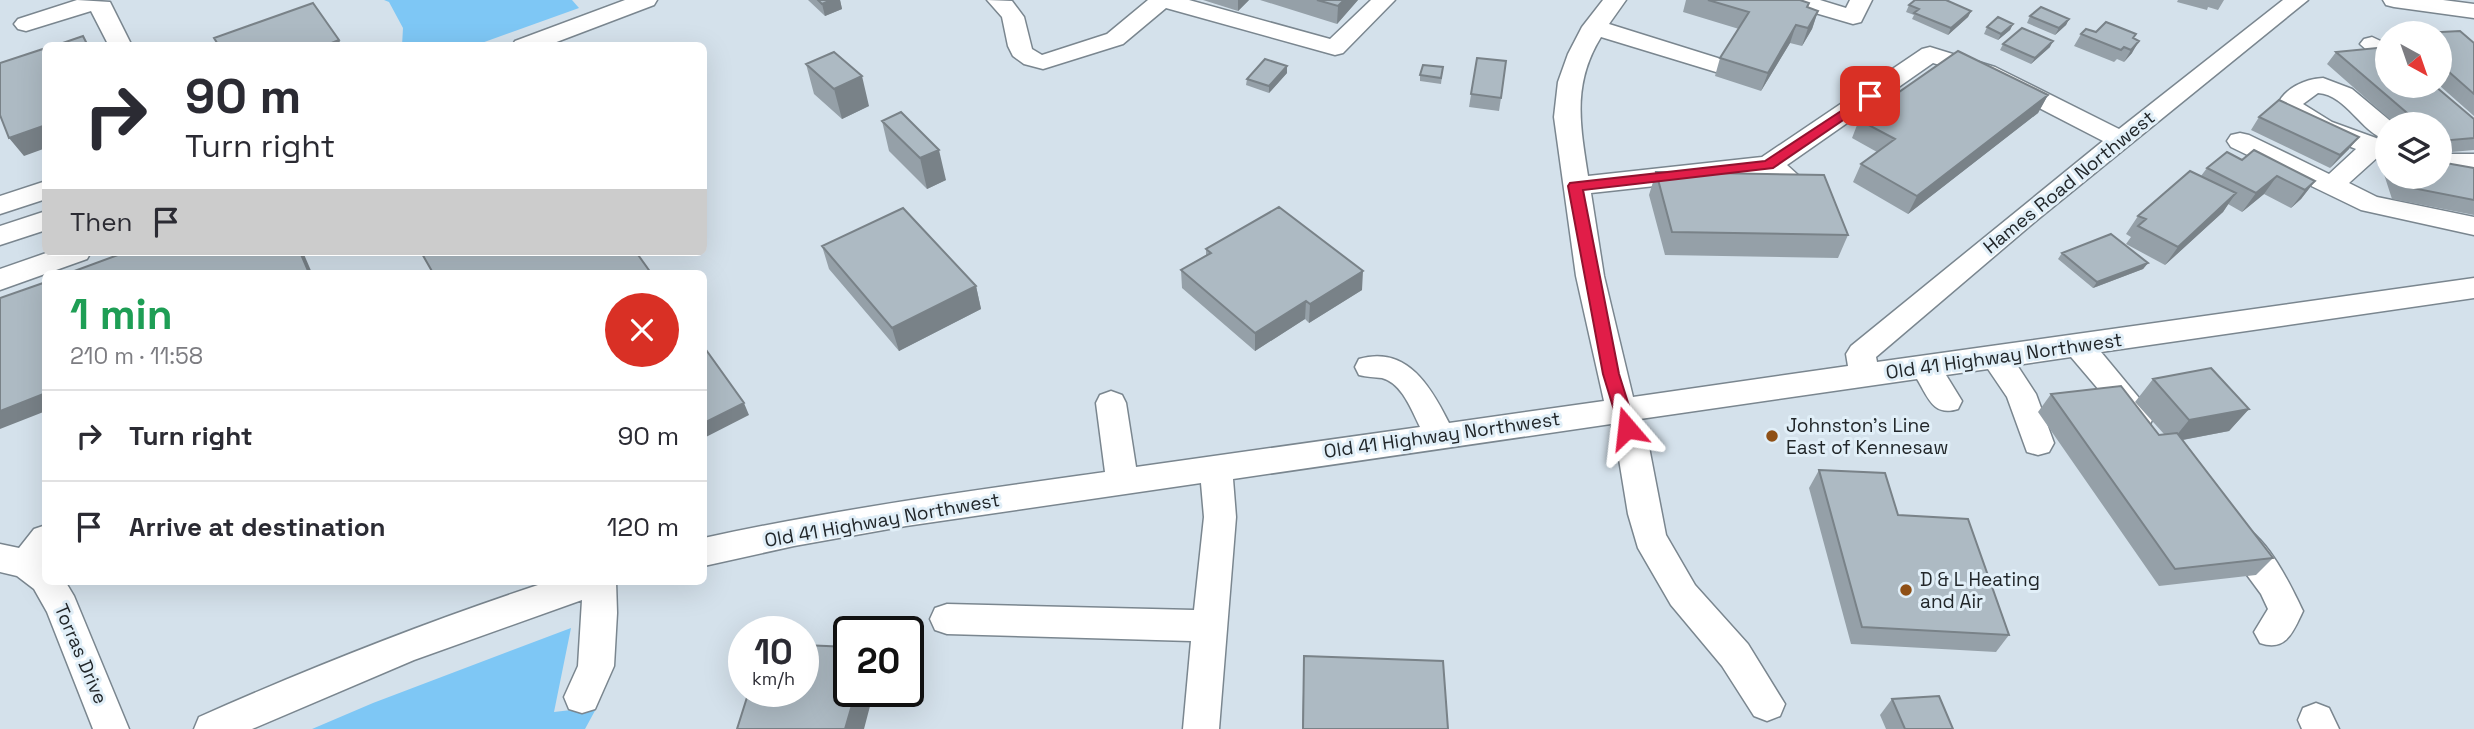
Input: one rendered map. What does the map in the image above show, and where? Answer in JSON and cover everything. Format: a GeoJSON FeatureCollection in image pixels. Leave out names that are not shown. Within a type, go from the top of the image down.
{"type":"FeatureCollection","features":[{"type":"Feature","properties":{"kind":"street"},"geometry":{"type":"LineString","coordinates":[[534,42],[646,0]]}},
{"type":"Feature","properties":{"kind":"street"},"geometry":{"type":"LineString","coordinates":[[998,0],[1013,16],[1021,52],[1031,60],[1043,62],[1115,39],[1163,0],[1335,48],[1384,0]]}},
{"type":"Feature","properties":{"kind":"street"},"geometry":{"type":"LineString","coordinates":[[1615,0],[1594,27],[1573,65],[1567,92],[1567,131],[1575,186],[1590,276],[1611,374],[1633,447],[1644,514],[1660,559],[1683,595],[1753,679],[1767,704]]}},
{"type":"Feature","properties":{"kind":"street"},"geometry":{"type":"LineString","coordinates":[[1796,0],[1853,17],[1861,0]]}},
{"type":"Feature","properties":{"kind":"street","name":"Hames Road Northwest"},"geometry":{"type":"LineString","coordinates":[[1865,375],[1861,355],[2120,140],[2297,0]]}},
{"type":"Feature","properties":{"kind":"street"},"geometry":{"type":"LineString","coordinates":[[2395,0],[2471,13]]}},
{"type":"Feature","properties":{"kind":"street"},"geometry":{"type":"LineString","coordinates":[[26,24],[91,4],[102,7],[119,42]]}},
{"type":"Feature","properties":{"kind":"street"},"geometry":{"type":"LineString","coordinates":[[1594,27],[1645,35],[1716,65]]}},
{"type":"Feature","properties":{"kind":"street"},"geometry":{"type":"LineString","coordinates":[[1575,186],[1769,165],[1930,54],[1987,72],[2072,124],[2120,140]]}},
{"type":"Feature","properties":{"kind":"street"},"geometry":{"type":"LineString","coordinates":[[2240,141],[2376,206],[2474,226]]}},
{"type":"Feature","properties":{"kind":"street"},"geometry":{"type":"LineString","coordinates":[[2331,186],[2375,150]]}},
{"type":"Feature","properties":{"kind":"street"},"geometry":{"type":"LineString","coordinates":[[2452,162],[2474,162]]}},
{"type":"Feature","properties":{"kind":"street"},"geometry":{"type":"LineString","coordinates":[[1769,165],[1802,184]]}},
{"type":"Feature","properties":{"kind":"street"},"geometry":{"type":"LineString","coordinates":[[0,205],[42,190]]}},
{"type":"Feature","properties":{"kind":"street"},"geometry":{"type":"LineString","coordinates":[[0,234],[42,221]]}},
{"type":"Feature","properties":{"kind":"street"},"geometry":{"type":"LineString","coordinates":[[0,280],[66,256]]}},
{"type":"Feature","properties":{"kind":"street","name":"Old 41 Highway Northwest"},"geometry":{"type":"LineString","coordinates":[[707,551],[894,515],[1122,481],[2474,288]]}},
{"type":"Feature","properties":{"kind":"street"},"geometry":{"type":"LineString","coordinates":[[2079,346],[2158,438]]}},
{"type":"Feature","properties":{"kind":"street"},"geometry":{"type":"LineString","coordinates":[[1996,357],[2021,394],[2038,443]]}},
{"type":"Feature","properties":{"kind":"street"},"geometry":{"type":"LineString","coordinates":[[1370,367],[1385,365],[1409,380],[1439,435]]}},
{"type":"Feature","properties":{"kind":"street"},"geometry":{"type":"LineString","coordinates":[[1925,368],[1947,401]]}},
{"type":"Feature","properties":{"kind":"street"},"geometry":{"type":"LineString","coordinates":[[1111,403],[1122,481]]}},
{"type":"Feature","properties":{"kind":"street"},"geometry":{"type":"LineString","coordinates":[[1201,729],[1220,517],[1216,467]]}},
{"type":"Feature","properties":{"kind":"street"},"geometry":{"type":"LineString","coordinates":[[2216,511],[2274,585],[2282,602],[2286,611],[2272,632]]}},
{"type":"Feature","properties":{"kind":"street","name":"Torras Drive"},"geometry":{"type":"LineString","coordinates":[[47,585],[62,607],[111,729]]}},
{"type":"Feature","properties":{"kind":"street"},"geometry":{"type":"LineString","coordinates":[[212,729],[323,679],[426,638],[585,585]]}},
{"type":"Feature","properties":{"kind":"street"},"geometry":{"type":"LineString","coordinates":[[582,697],[596,666],[600,613],[597,585]]}},
{"type":"Feature","properties":{"kind":"street"},"geometry":{"type":"LineString","coordinates":[[947,619],[1210,626]]}},
{"type":"Feature","properties":{"kind":"shaded area"},"geometry":{"type":"Polygon","coordinates":[[[384,0],[572,0],[579,8],[484,42],[402,42],[403,28],[389,2],[384,0]]]}},
{"type":"Feature","properties":{"kind":"shaded area"},"geometry":{"type":"Polygon","coordinates":[[[571,628],[554,712],[597,707],[585,729],[312,729],[373,703],[571,628]]]}},
{"type":"Feature","properties":{"kind":"building"},"geometry":{"type":"Polygon","coordinates":[[[1317,0],[1344,0],[1338,6],[1317,0]]]}},
{"type":"Feature","properties":{"kind":"building"},"geometry":{"type":"Polygon","coordinates":[[[1708,0],[1800,0],[1809,3],[1807,7],[1818,11],[1808,28],[1796,25],[1768,73],[1720,58],[1749,12],[1708,0]]]}},
{"type":"Feature","properties":{"kind":"building"},"geometry":{"type":"Polygon","coordinates":[[[1915,0],[1946,0],[1971,11],[1951,28],[1914,13],[1919,9],[1909,5],[1915,0]]]}},
{"type":"Feature","properties":{"kind":"building"},"geometry":{"type":"Polygon","coordinates":[[[313,3],[339,40],[216,42],[214,38],[313,3]]]}},
{"type":"Feature","properties":{"kind":"building"},"geometry":{"type":"Polygon","coordinates":[[[2041,7],[2069,19],[2059,28],[2030,16],[2041,7]]]}},
{"type":"Feature","properties":{"kind":"building"},"geometry":{"type":"Polygon","coordinates":[[[1998,17],[2013,24],[2001,34],[1987,27],[1998,17]]]}},
{"type":"Feature","properties":{"kind":"building"},"geometry":{"type":"Polygon","coordinates":[[[2106,22],[2136,34],[2133,38],[2139,41],[2131,50],[2124,47],[2121,50],[2081,34],[2086,29],[2096,32],[2106,22]]]}},
{"type":"Feature","properties":{"kind":"building"},"geometry":{"type":"Polygon","coordinates":[[[2022,28],[2053,41],[2035,58],[2003,44],[2022,28]]]}},
{"type":"Feature","properties":{"kind":"building"},"geometry":{"type":"Polygon","coordinates":[[[2452,31],[2460,31],[2474,43],[2474,94],[2452,75],[2452,31]]]}},
{"type":"Feature","properties":{"kind":"building"},"geometry":{"type":"Polygon","coordinates":[[[83,36],[86,42],[66,42],[83,36]]]}},
{"type":"Feature","properties":{"kind":"building"},"geometry":{"type":"Polygon","coordinates":[[[2375,48],[2375,85],[2336,52],[2375,48]]]}},
{"type":"Feature","properties":{"kind":"building"},"geometry":{"type":"Polygon","coordinates":[[[42,49],[42,126],[9,138],[0,115],[0,63],[42,49]]]}},
{"type":"Feature","properties":{"kind":"building"},"geometry":{"type":"Polygon","coordinates":[[[1958,51],[2048,95],[1917,196],[1861,164],[1895,139],[1859,120],[1958,51]]]}},
{"type":"Feature","properties":{"kind":"building"},"geometry":{"type":"Polygon","coordinates":[[[834,52],[862,76],[834,89],[806,64],[834,52]]]}},
{"type":"Feature","properties":{"kind":"building"},"geometry":{"type":"Polygon","coordinates":[[[1477,58],[1506,61],[1501,98],[1471,94],[1477,58]]]}},
{"type":"Feature","properties":{"kind":"building"},"geometry":{"type":"Polygon","coordinates":[[[1265,59],[1287,66],[1269,86],[1247,79],[1265,59]]]}},
{"type":"Feature","properties":{"kind":"building"},"geometry":{"type":"Polygon","coordinates":[[[1423,65],[1443,67],[1441,78],[1420,75],[1423,65]]]}},
{"type":"Feature","properties":{"kind":"building"},"geometry":{"type":"Polygon","coordinates":[[[2390,98],[2449,98],[2474,119],[2474,138],[2452,140],[2452,112],[2406,112],[2390,98]]]}},
{"type":"Feature","properties":{"kind":"building"},"geometry":{"type":"Polygon","coordinates":[[[2279,100],[2359,137],[2340,155],[2259,117],[2279,100]]]}},
{"type":"Feature","properties":{"kind":"building"},"geometry":{"type":"Polygon","coordinates":[[[901,112],[939,150],[920,158],[882,121],[901,112]]]}},
{"type":"Feature","properties":{"kind":"building"},"geometry":{"type":"Polygon","coordinates":[[[2254,150],[2315,181],[2305,190],[2277,176],[2256,193],[2207,168],[2227,152],[2242,160],[2254,150]]]}},
{"type":"Feature","properties":{"kind":"building"},"geometry":{"type":"Polygon","coordinates":[[[2452,164],[2474,168],[2474,200],[2417,189],[2452,189],[2452,164]]]}},
{"type":"Feature","properties":{"kind":"building"},"geometry":{"type":"Polygon","coordinates":[[[2190,171],[2236,193],[2178,247],[2138,226],[2146,219],[2138,216],[2190,171]]]}},
{"type":"Feature","properties":{"kind":"building"},"geometry":{"type":"Polygon","coordinates":[[[1656,172],[1824,175],[1848,235],[1672,232],[1656,172]]]}},
{"type":"Feature","properties":{"kind":"building"},"geometry":{"type":"Polygon","coordinates":[[[1279,207],[1363,271],[1310,304],[1306,301],[1255,333],[1181,270],[1211,253],[1206,249],[1279,207]]]}},
{"type":"Feature","properties":{"kind":"building"},"geometry":{"type":"Polygon","coordinates":[[[903,208],[976,286],[892,328],[822,246],[903,208]]]}},
{"type":"Feature","properties":{"kind":"building"},"geometry":{"type":"Polygon","coordinates":[[[2111,234],[2148,263],[2097,282],[2062,253],[2111,234]]]}},
{"type":"Feature","properties":{"kind":"building"},"geometry":{"type":"Polygon","coordinates":[[[115,256],[302,256],[308,270],[77,270],[115,256]]]}},
{"type":"Feature","properties":{"kind":"building"},"geometry":{"type":"Polygon","coordinates":[[[423,256],[639,256],[649,270],[431,270],[423,256]]]}},
{"type":"Feature","properties":{"kind":"building"},"geometry":{"type":"Polygon","coordinates":[[[42,283],[42,395],[0,411],[0,298],[42,283]]]}},
{"type":"Feature","properties":{"kind":"building"},"geometry":{"type":"Polygon","coordinates":[[[707,351],[744,403],[707,422],[707,351]]]}},
{"type":"Feature","properties":{"kind":"building"},"geometry":{"type":"Polygon","coordinates":[[[2211,368],[2249,409],[2189,420],[2153,379],[2211,368]]]}},
{"type":"Feature","properties":{"kind":"building"},"geometry":{"type":"Polygon","coordinates":[[[2121,386],[2159,435],[2177,433],[2273,558],[2175,569],[2051,394],[2121,386]]]}},
{"type":"Feature","properties":{"kind":"building","name":"D & L Heating and Air"},"geometry":{"type":"Polygon","coordinates":[[[1819,470],[1885,473],[1898,515],[1968,519],[2009,635],[1862,627],[1819,470]]]}},
{"type":"Feature","properties":{"kind":"building"},"geometry":{"type":"Polygon","coordinates":[[[819,646],[833,646],[833,707],[851,707],[845,729],[737,729],[744,707],[819,707],[819,646]]]}},
{"type":"Feature","properties":{"kind":"building"},"geometry":{"type":"Polygon","coordinates":[[[1304,656],[1443,661],[1448,729],[1303,729],[1304,656]]]}},
{"type":"Feature","properties":{"kind":"building"},"geometry":{"type":"Polygon","coordinates":[[[1939,696],[1953,729],[1905,729],[1892,699],[1939,696]]]}},
{"type":"Feature","properties":{"kind":"place","name":"Johnston's Line East of Kennesaw"},"geometry":{"type":"Point","coordinates":[1772,436]}},
{"type":"Feature","properties":{"kind":"place","name":"D & L Heating and Air"},"geometry":{"type":"Point","coordinates":[1906,590]}},
{"type":"Feature","properties":{"kind":"route"},"geometry":{"type":"LineString","coordinates":[[1627,428],[1611,374],[1590,276],[1575,186],[1769,165],[1870,96]]}}]}
